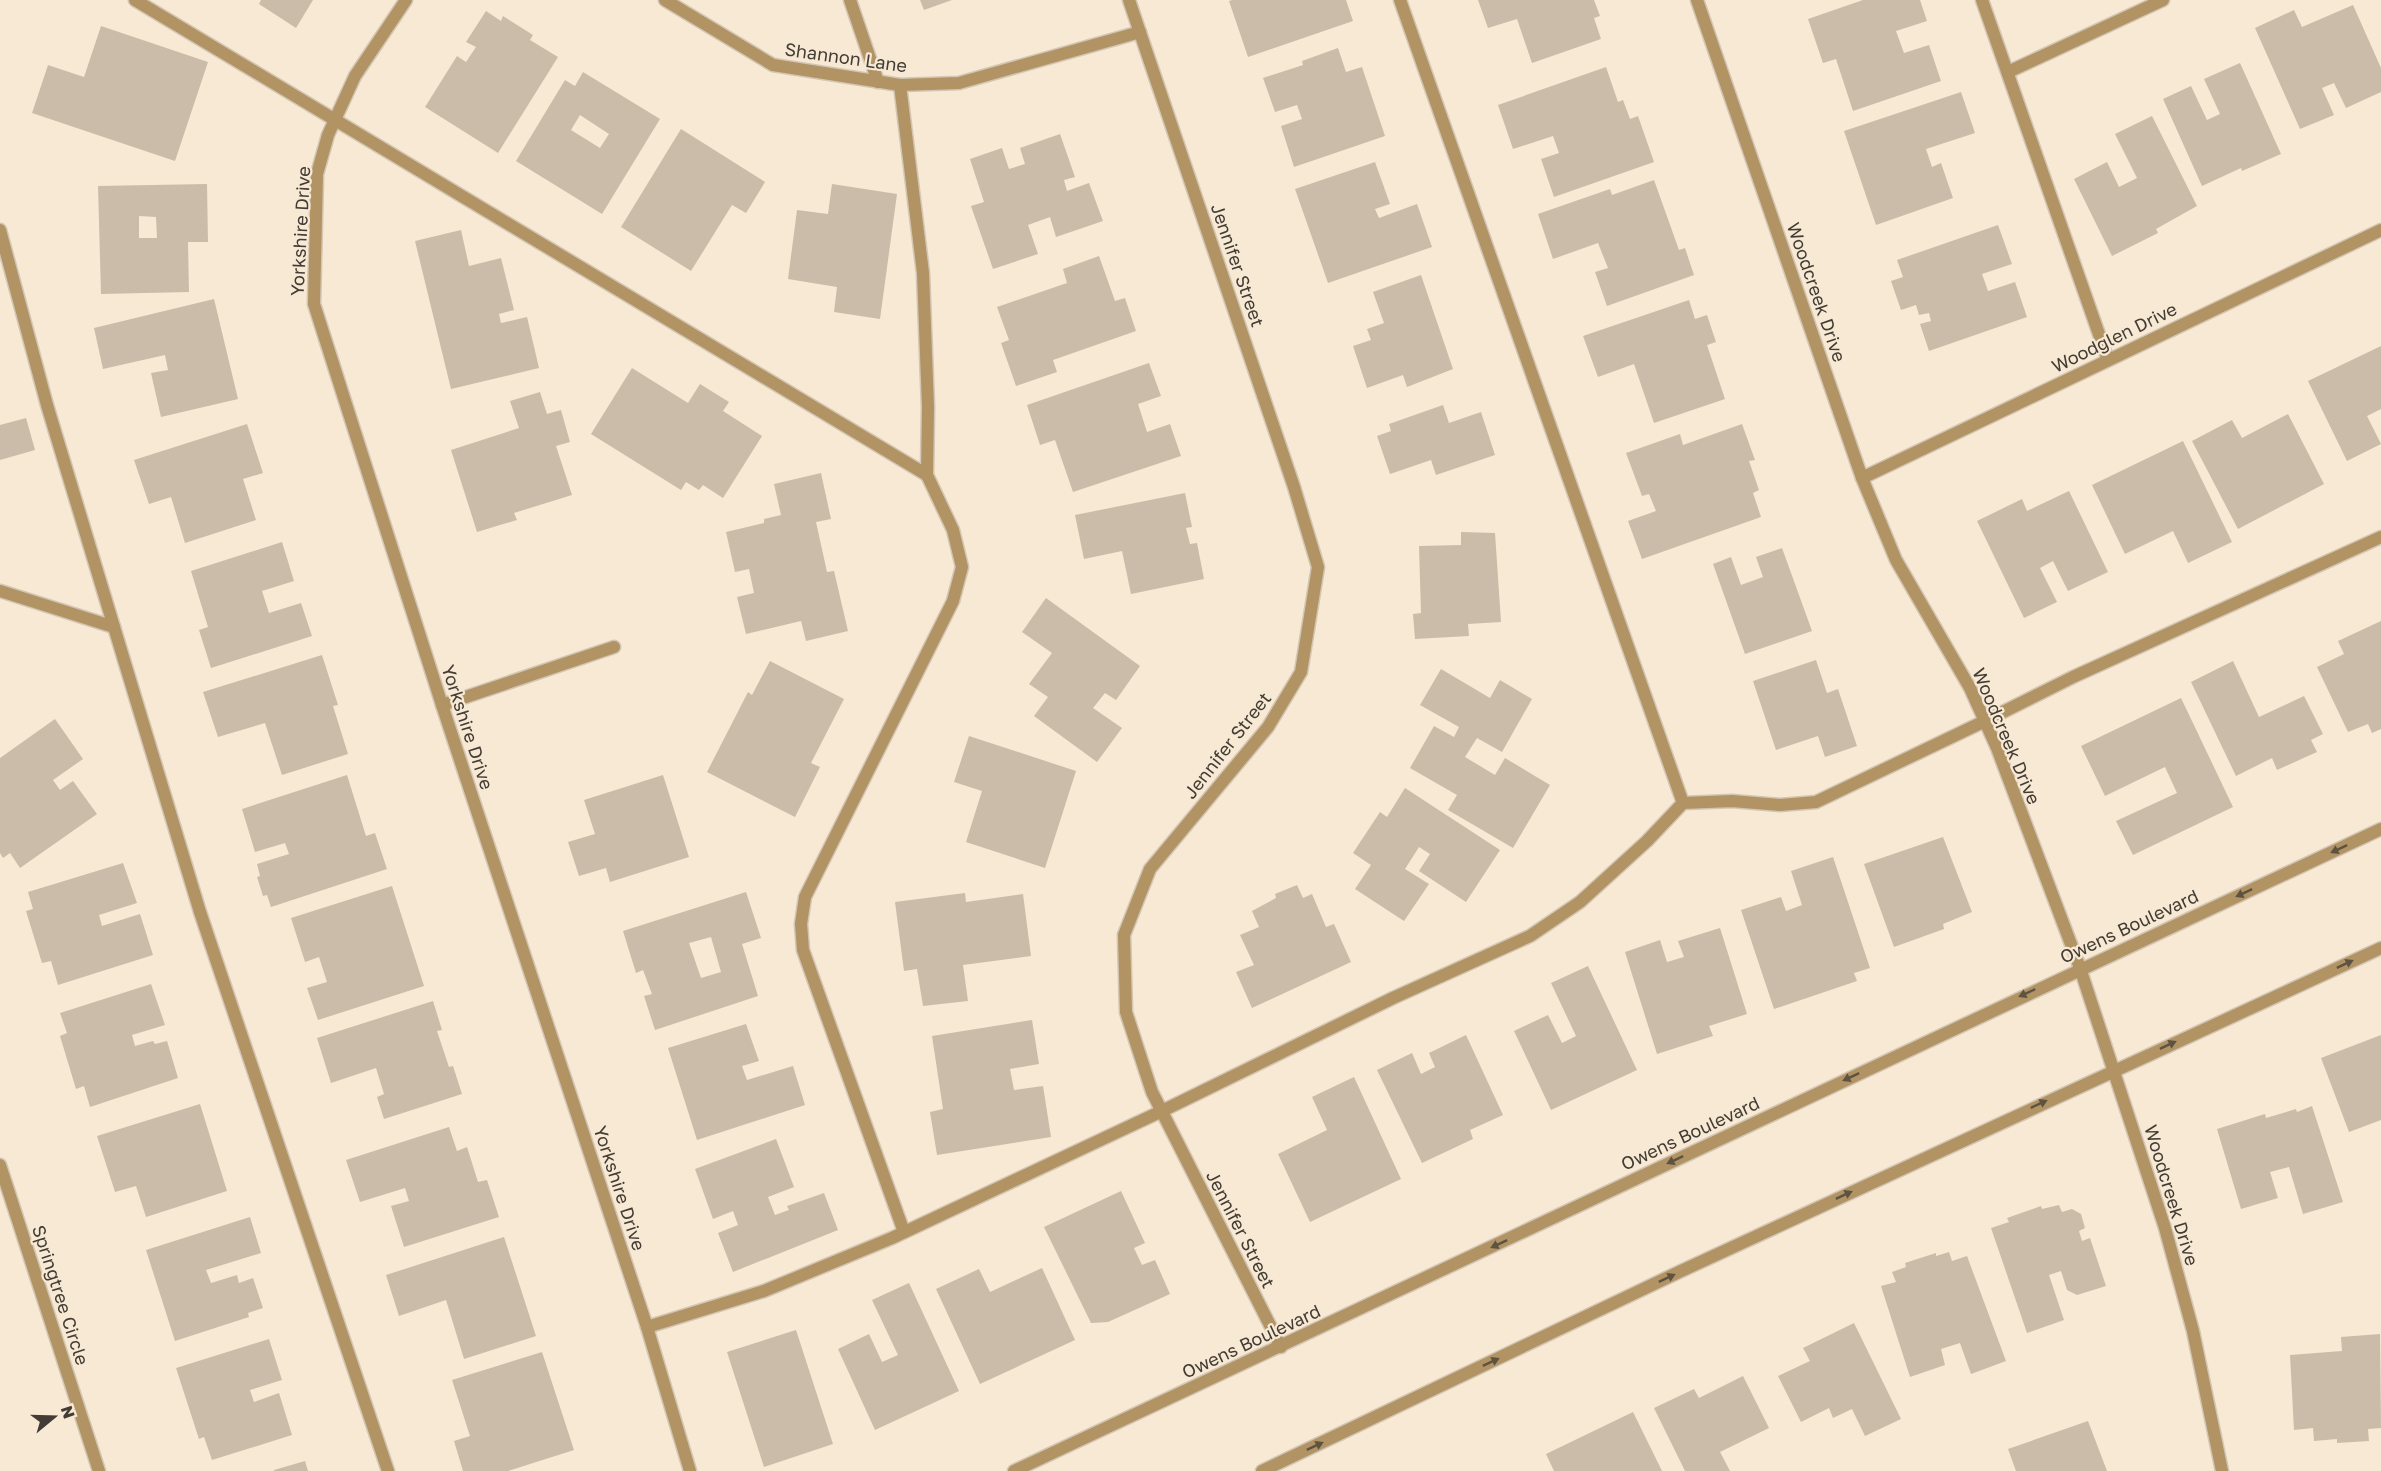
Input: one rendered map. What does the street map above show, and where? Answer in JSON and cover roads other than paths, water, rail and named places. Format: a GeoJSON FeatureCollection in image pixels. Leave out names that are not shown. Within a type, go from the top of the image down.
{"type":"FeatureCollection","features":[{"type":"Feature","properties":{"kind":"street"},"geometry":{"type":"LineString","coordinates":[[135,0],[927,475]]}},
{"type":"Feature","properties":{"kind":"street","name":"Yorkshire Drive"},"geometry":{"type":"LineString","coordinates":[[406,0],[355,76],[334,121],[317,174],[314,304],[442,705],[647,1327],[690,1471]]}},
{"type":"Feature","properties":{"kind":"street","name":"Shannon Lane"},"geometry":{"type":"LineString","coordinates":[[665,0],[773,65],[900,85],[958,83],[1140,32]]}},
{"type":"Feature","properties":{"kind":"street"},"geometry":{"type":"LineString","coordinates":[[850,0],[878,82]]}},
{"type":"Feature","properties":{"kind":"street","name":"Jennifer Street"},"geometry":{"type":"LineString","coordinates":[[1129,0],[1294,487],[1318,567],[1301,672],[1268,727],[1150,869],[1124,935],[1126,1012],[1152,1092],[1281,1347]]}},
{"type":"Feature","properties":{"kind":"street"},"geometry":{"type":"LineString","coordinates":[[1400,0],[1683,803]]}},
{"type":"Feature","properties":{"kind":"street","name":"Woodcreek Drive"},"geometry":{"type":"LineString","coordinates":[[1697,0],[1862,478],[1896,560],[1970,688],[2080,968],[2165,1228],[2193,1331],[2222,1471]]}},
{"type":"Feature","properties":{"kind":"street"},"geometry":{"type":"LineString","coordinates":[[1982,0],[2108,360]]}},
{"type":"Feature","properties":{"kind":"street"},"geometry":{"type":"LineString","coordinates":[[2008,72],[2163,0]]}},
{"type":"Feature","properties":{"kind":"street"},"geometry":{"type":"LineString","coordinates":[[900,85],[923,273],[928,407],[927,475],[953,530],[962,567],[953,601],[805,897],[801,924],[803,950],[904,1232]]}},
{"type":"Feature","properties":{"kind":"street"},"geometry":{"type":"LineString","coordinates":[[0,230],[47,405],[200,912],[388,1471]]}},
{"type":"Feature","properties":{"kind":"street","name":"Woodglen Drive"},"geometry":{"type":"LineString","coordinates":[[1862,478],[2381,230]]}},
{"type":"Feature","properties":{"kind":"street"},"geometry":{"type":"LineString","coordinates":[[647,1327],[764,1291],[828,1266],[1162,1111],[1393,998],[1530,936],[1580,902],[1647,841],[1683,803],[1732,801],[1780,805],[1816,802],[1985,722],[2073,676],[2381,537]]}},
{"type":"Feature","properties":{"kind":"street"},"geometry":{"type":"LineString","coordinates":[[0,591],[114,627]]}},
{"type":"Feature","properties":{"kind":"street"},"geometry":{"type":"LineString","coordinates":[[442,705],[614,647]]}},
{"type":"Feature","properties":{"kind":"street","name":"Owens Boulevard"},"geometry":{"type":"LineString","coordinates":[[1014,1471],[2080,968],[2381,829]]}},
{"type":"Feature","properties":{"kind":"street"},"geometry":{"type":"LineString","coordinates":[[1262,1471],[1679,1272],[2381,948]]}},
{"type":"Feature","properties":{"kind":"street","name":"Springtree Circle"},"geometry":{"type":"LineString","coordinates":[[0,1165],[99,1471]]}}]}
